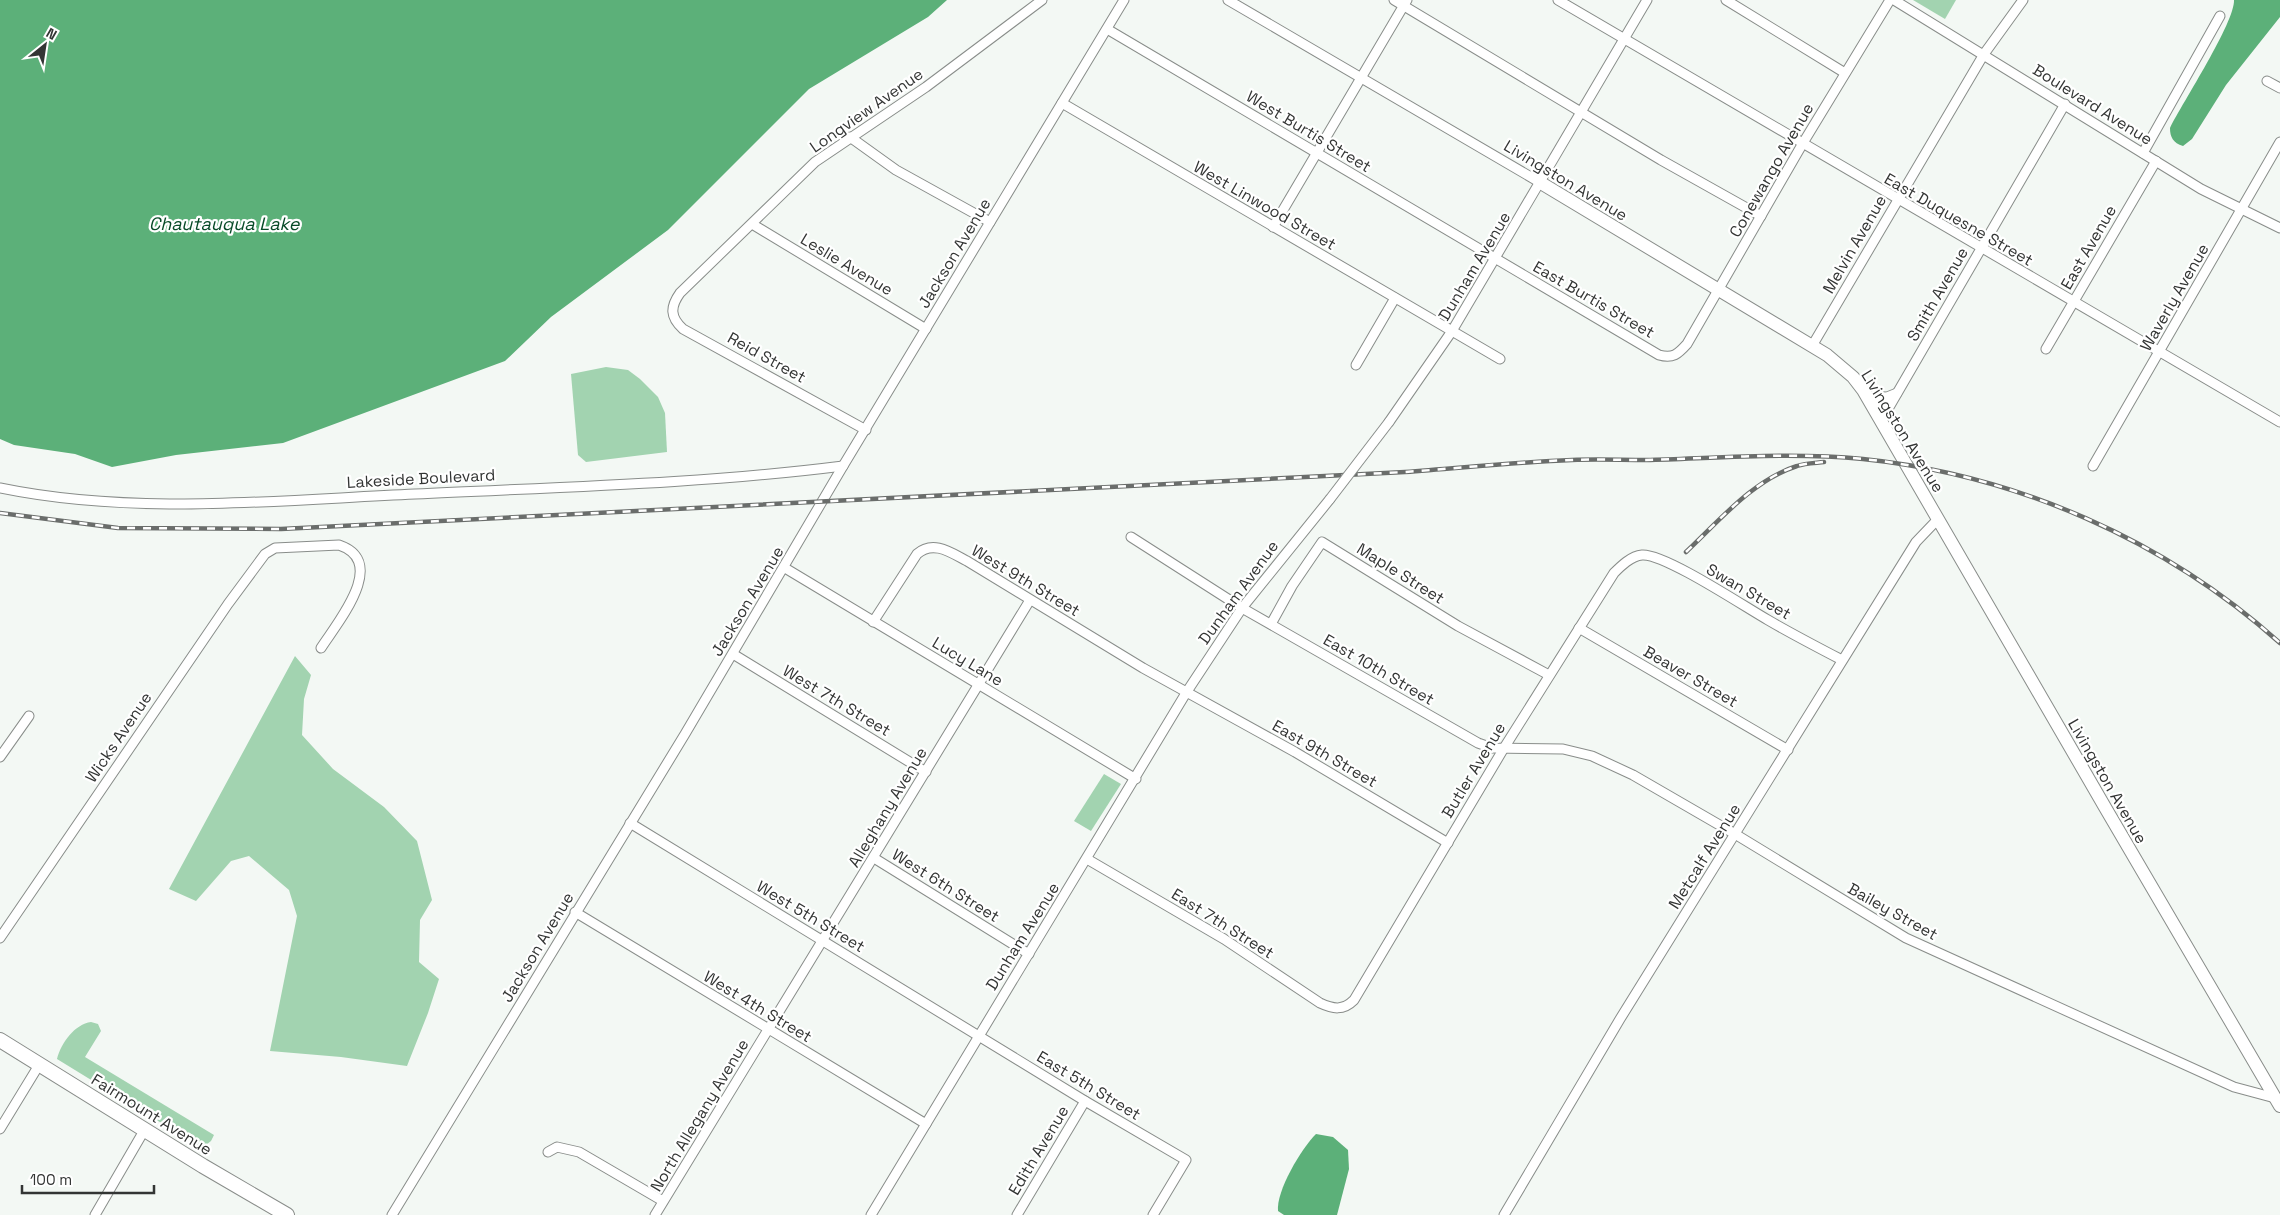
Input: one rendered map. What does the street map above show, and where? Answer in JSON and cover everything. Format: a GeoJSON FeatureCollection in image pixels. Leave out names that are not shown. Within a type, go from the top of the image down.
{"type":"FeatureCollection","features":[{"type":"Feature","properties":{"kind":"main road","name":"Fairmount Avenue"},"geometry":{"type":"LineString","coordinates":[[0,1040],[204,1167],[288,1215]]}},
{"type":"Feature","properties":{"kind":"street","name":"Longview Avenue"},"geometry":{"type":"LineString","coordinates":[[676,300],[815,162],[926,87],[1042,0]]}},
{"type":"Feature","properties":{"kind":"street","name":"Jackson Avenue"},"geometry":{"type":"LineString","coordinates":[[392,1215],[785,568],[843,466],[1124,0]]}},
{"type":"Feature","properties":{"kind":"street","name":"Livingston Avenue"},"geometry":{"type":"LineString","coordinates":[[1228,0],[1540,183],[1827,355],[1853,377],[1881,421],[2019,662],[2278,1102]]}},
{"type":"Feature","properties":{"kind":"street"},"geometry":{"type":"LineString","coordinates":[[1394,0],[1406,3],[1582,112],[1761,216]]}},
{"type":"Feature","properties":{"kind":"street","name":"East Duquesne Street"},"geometry":{"type":"LineString","coordinates":[[1558,0],[1803,143],[1896,200],[2280,422]]}},
{"type":"Feature","properties":{"kind":"street","name":"Dunham Avenue"},"geometry":{"type":"LineString","coordinates":[[871,1215],[978,1035],[1136,779],[1186,693],[1242,608],[1389,422],[1452,331],[1647,0]]}},
{"type":"Feature","properties":{"kind":"street"},"geometry":{"type":"LineString","coordinates":[[1726,0],[1845,73]]}},
{"type":"Feature","properties":{"kind":"street","name":"Conewango Avenue"},"geometry":{"type":"LineString","coordinates":[[1678,354],[1687,344],[1803,143],[1890,0]]}},
{"type":"Feature","properties":{"kind":"street","name":"Boulevard Avenue"},"geometry":{"type":"LineString","coordinates":[[1894,0],[2201,189],[2280,228]]}},
{"type":"Feature","properties":{"kind":"street","name":"Melvin Avenue"},"geometry":{"type":"LineString","coordinates":[[1812,346],[1896,200],[1984,54],[2023,0]]}},
{"type":"Feature","properties":{"kind":"street"},"geometry":{"type":"LineString","coordinates":[[1274,227],[1406,3]]}},
{"type":"Feature","properties":{"kind":"street"},"geometry":{"type":"LineString","coordinates":[[2143,153],[2220,16]]}},
{"type":"Feature","properties":{"kind":"street","name":"West Burtis Street"},"geometry":{"type":"LineString","coordinates":[[1107,28],[1495,259]]}},
{"type":"Feature","properties":{"kind":"street"},"geometry":{"type":"LineString","coordinates":[[2267,81],[2280,88]]}},
{"type":"Feature","properties":{"kind":"street","name":"West Linwood Street"},"geometry":{"type":"LineString","coordinates":[[1062,103],[1500,360]]}},
{"type":"Feature","properties":{"kind":"street","name":"Smith Avenue"},"geometry":{"type":"LineString","coordinates":[[1881,421],[2065,104]]}},
{"type":"Feature","properties":{"kind":"street"},"geometry":{"type":"LineString","coordinates":[[850,137],[896,170],[990,222]]}},
{"type":"Feature","properties":{"kind":"street","name":"Waverly Avenue"},"geometry":{"type":"LineString","coordinates":[[2093,466],[2280,142]]}},
{"type":"Feature","properties":{"kind":"street","name":"East Avenue"},"geometry":{"type":"LineString","coordinates":[[2046,349],[2156,161]]}},
{"type":"Feature","properties":{"kind":"street","name":"Leslie Avenue"},"geometry":{"type":"LineString","coordinates":[[752,224],[926,329]]}},
{"type":"Feature","properties":{"kind":"street","name":"East Burtis Street"},"geometry":{"type":"LineString","coordinates":[[1495,259],[1659,355],[1669,358],[1678,354]]}},
{"type":"Feature","properties":{"kind":"street"},"geometry":{"type":"LineString","coordinates":[[1356,365],[1395,298]]}},
{"type":"Feature","properties":{"kind":"street","name":"Reid Street"},"geometry":{"type":"LineString","coordinates":[[676,300],[672,310],[673,316],[683,328],[866,430]]}},
{"type":"Feature","properties":{"kind":"street"},"geometry":{"type":"LineString","coordinates":[[1866,396],[1887,397],[1897,393]]}},
{"type":"Feature","properties":{"kind":"street","name":"Lakeside Boulevard"},"geometry":{"type":"LineString","coordinates":[[0,488],[21,492],[107,500],[221,504],[712,479],[843,466]]}},
{"type":"Feature","properties":{"kind":"street","name":"Metcalf Avenue"},"geometry":{"type":"LineString","coordinates":[[1504,1215],[1620,1019],[1842,660],[1916,542],[1938,519]]}},
{"type":"Feature","properties":{"kind":"street","name":"East 10th Street"},"geometry":{"type":"LineString","coordinates":[[1131,537],[1242,608],[1478,743],[1492,748],[1504,748]]}},
{"type":"Feature","properties":{"kind":"street","name":"Maple Street"},"geometry":{"type":"LineString","coordinates":[[1271,624],[1292,586],[1322,542],[1458,626],[1549,674]]}},
{"type":"Feature","properties":{"kind":"street","name":"Wicks Avenue"},"geometry":{"type":"LineString","coordinates":[[0,938],[153,712],[265,554],[276,548],[330,544],[346,548],[356,556],[361,575],[356,594],[321,648]]}},
{"type":"Feature","properties":{"kind":"street","name":"West 9th Street"},"geometry":{"type":"LineString","coordinates":[[873,622],[917,554],[929,547],[940,548],[967,561],[1186,693]]}},
{"type":"Feature","properties":{"kind":"street","name":"Swan Street"},"geometry":{"type":"LineString","coordinates":[[1639,556],[1649,556],[1691,575],[1766,620],[1842,660]]}},
{"type":"Feature","properties":{"kind":"street","name":"Butler Avenue"},"geometry":{"type":"LineString","coordinates":[[1343,1008],[1354,1000],[1549,674],[1614,574],[1626,562],[1639,556]]}},
{"type":"Feature","properties":{"kind":"street","name":"Lucy Lane"},"geometry":{"type":"LineString","coordinates":[[785,568],[1136,779]]}},
{"type":"Feature","properties":{"kind":"street","name":"Alleghany Avenue"},"geometry":{"type":"LineString","coordinates":[[768,1030],[1030,600]]}},
{"type":"Feature","properties":{"kind":"street","name":"Beaver Street"},"geometry":{"type":"LineString","coordinates":[[1579,628],[1788,750]]}},
{"type":"Feature","properties":{"kind":"street","name":"West 7th Street"},"geometry":{"type":"LineString","coordinates":[[733,654],[926,772]]}},
{"type":"Feature","properties":{"kind":"street","name":"East 9th Street"},"geometry":{"type":"LineString","coordinates":[[1186,693],[1295,752],[1448,843]]}},
{"type":"Feature","properties":{"kind":"street"},"geometry":{"type":"LineString","coordinates":[[0,757],[29,716]]}},
{"type":"Feature","properties":{"kind":"street","name":"Bailey Street"},"geometry":{"type":"LineString","coordinates":[[1504,748],[1562,749],[1592,756],[1633,775],[1735,834],[1906,938],[2234,1087],[2278,1102]]}},
{"type":"Feature","properties":{"kind":"street","name":"West 5th Street"},"geometry":{"type":"LineString","coordinates":[[630,823],[978,1035]]}},
{"type":"Feature","properties":{"kind":"street","name":"West 6th Street"},"geometry":{"type":"LineString","coordinates":[[874,858],[1029,954]]}},
{"type":"Feature","properties":{"kind":"street","name":"East 7th Street"},"geometry":{"type":"LineString","coordinates":[[1087,859],[1224,939],[1320,1003],[1332,1009],[1343,1008]]}},
{"type":"Feature","properties":{"kind":"street","name":"West 4th Street"},"geometry":{"type":"LineString","coordinates":[[575,912],[926,1124]]}},
{"type":"Feature","properties":{"kind":"street","name":"North Allegany Avenue"},"geometry":{"type":"LineString","coordinates":[[655,1215],[768,1030]]}},
{"type":"Feature","properties":{"kind":"street","name":"East 5th Street"},"geometry":{"type":"LineString","coordinates":[[978,1035],[1186,1160],[1153,1215]]}},
{"type":"Feature","properties":{"kind":"street"},"geometry":{"type":"LineString","coordinates":[[0,1129],[39,1066]]}},
{"type":"Feature","properties":{"kind":"street","name":"Edith Avenue"},"geometry":{"type":"LineString","coordinates":[[1017,1215],[1085,1101]]}},
{"type":"Feature","properties":{"kind":"street"},"geometry":{"type":"LineString","coordinates":[[95,1215],[145,1129]]}},
{"type":"Feature","properties":{"kind":"street"},"geometry":{"type":"LineString","coordinates":[[548,1152],[557,1148],[579,1152],[663,1201]]}},
{"type":"Feature","properties":{"kind":"shaded area"},"geometry":{"type":"Polygon","coordinates":[[[1913,0],[1956,0],[1945,19],[1913,0]]]}},
{"type":"Feature","properties":{"kind":"shaded area"},"geometry":{"type":"Polygon","coordinates":[[[606,367],[628,370],[658,397],[665,413],[667,452],[586,462],[578,455],[571,374],[606,367]]]}},
{"type":"Feature","properties":{"kind":"shaded area"},"geometry":{"type":"Polygon","coordinates":[[[295,656],[311,675],[304,699],[302,735],[333,769],[384,807],[417,841],[432,900],[420,920],[419,962],[439,979],[407,1066],[341,1057],[270,1051],[297,916],[289,890],[249,856],[231,861],[196,901],[169,889],[295,656]]]}},
{"type":"Feature","properties":{"kind":"shaded area"},"geometry":{"type":"Polygon","coordinates":[[[1104,774],[1121,784],[1091,831],[1074,821],[1104,774]]]}},
{"type":"Feature","properties":{"kind":"shaded area"},"geometry":{"type":"Polygon","coordinates":[[[91,1022],[98,1024],[101,1031],[85,1057],[214,1135],[211,1141],[202,1148],[57,1059],[65,1041],[74,1030],[91,1022]]]}},
{"type":"Feature","properties":{"kind":"water","name":"Chautauqua Lake"},"geometry":{"type":"Polygon","coordinates":[[[0,0],[947,0],[928,17],[809,89],[668,230],[551,317],[505,361],[283,443],[176,455],[112,467],[75,454],[14,445],[0,439],[0,0]]]}},
{"type":"Feature","properties":{"kind":"water"},"geometry":{"type":"Polygon","coordinates":[[[2234,0],[2280,0],[2280,17],[2226,85],[2192,139],[2183,146],[2173,139],[2170,128],[2218,43],[2232,11],[2234,0]]]}},
{"type":"Feature","properties":{"kind":"water"},"geometry":{"type":"Polygon","coordinates":[[[1316,1134],[1333,1137],[1348,1150],[1349,1169],[1337,1215],[1284,1215],[1278,1211],[1278,1203],[1285,1182],[1303,1150],[1316,1134]]]}},
{"type":"Feature","properties":{"kind":"railway"},"geometry":{"type":"LineString","coordinates":[[0,513],[118,528],[281,529],[1405,472],[1551,461],[1782,456],[1836,457],[1920,467],[1977,480],[2032,497],[2086,518],[2138,544],[2188,573],[2235,606],[2280,643]]}},
{"type":"Feature","properties":{"kind":"railway"},"geometry":{"type":"LineString","coordinates":[[1686,552],[1737,503],[1766,481],[1781,472],[1797,466],[1824,462]]}}]}
